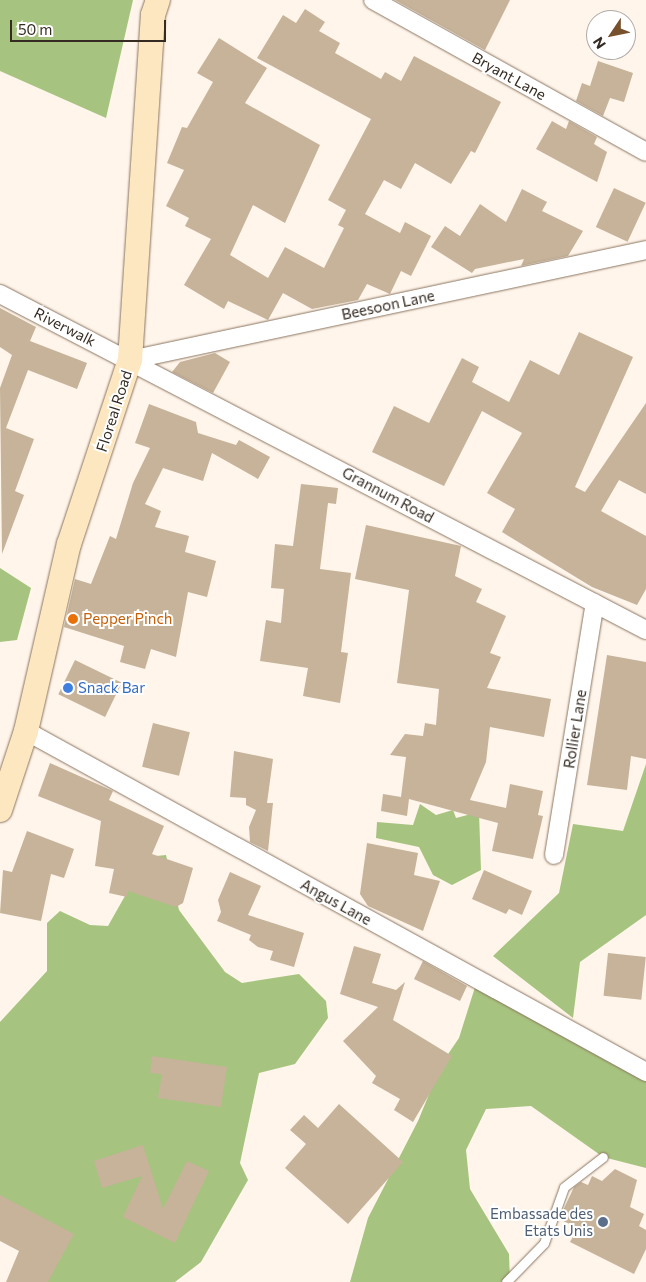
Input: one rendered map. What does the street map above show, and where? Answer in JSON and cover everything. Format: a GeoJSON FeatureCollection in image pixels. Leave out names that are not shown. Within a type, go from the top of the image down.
{"type":"FeatureCollection","features":[{"type":"Feature","properties":{"kind":"main road","name":"Floreal Road"},"geometry":{"type":"LineString","coordinates":[[0,810],[26,731],[69,544],[130,360],[153,15],[158,0]]}},
{"type":"Feature","properties":{"kind":"street","name":"Bryant Lane"},"geometry":{"type":"LineString","coordinates":[[373,0],[646,152]]}},
{"type":"Feature","properties":{"kind":"street","name":"Beesoon Lane"},"geometry":{"type":"LineString","coordinates":[[130,360],[646,250]]}},
{"type":"Feature","properties":{"kind":"street","name":"Riverwalk"},"geometry":{"type":"LineString","coordinates":[[0,294],[130,360]]}},
{"type":"Feature","properties":{"kind":"street","name":"Grannum Road"},"geometry":{"type":"LineString","coordinates":[[130,360],[646,630]]}},
{"type":"Feature","properties":{"kind":"street","name":"Rollier Lane"},"geometry":{"type":"LineString","coordinates":[[554,855],[595,602]]}},
{"type":"Feature","properties":{"kind":"street","name":"Angus Lane"},"geometry":{"type":"LineString","coordinates":[[26,731],[646,1072]]}},
{"type":"Feature","properties":{"kind":"lane"},"geometry":{"type":"LineString","coordinates":[[506,1282],[544,1243],[564,1187],[603,1157]]}},
{"type":"Feature","properties":{"kind":"green space"},"geometry":{"type":"Polygon","coordinates":[[[0,0],[133,0],[106,118],[0,71],[0,0]]]}},
{"type":"Feature","properties":{"kind":"green space"},"geometry":{"type":"Polygon","coordinates":[[[0,568],[31,588],[17,640],[0,642],[0,568]]]}},
{"type":"Feature","properties":{"kind":"green space"},"geometry":{"type":"Polygon","coordinates":[[[646,764],[646,915],[580,962],[573,1018],[493,956],[559,893],[573,824],[623,831],[646,764]]]}},
{"type":"Feature","properties":{"kind":"green space"},"geometry":{"type":"Polygon","coordinates":[[[420,804],[436,815],[453,810],[456,818],[479,812],[481,870],[452,885],[433,875],[419,847],[376,838],[377,822],[413,825],[420,804]]]}},
{"type":"Feature","properties":{"kind":"green space"},"geometry":{"type":"Polygon","coordinates":[[[166,855],[179,910],[225,972],[242,983],[299,974],[326,1001],[328,1018],[295,1064],[259,1073],[240,1163],[248,1180],[201,1262],[175,1282],[45,1282],[0,1196],[0,1022],[47,971],[47,923],[60,911],[90,925],[108,926],[147,857],[166,855]]]}},
{"type":"Feature","properties":{"kind":"green space"},"geometry":{"type":"Polygon","coordinates":[[[476,984],[646,1080],[646,1168],[603,1157],[531,1106],[486,1109],[466,1150],[470,1189],[509,1254],[510,1282],[350,1282],[368,1218],[418,1121],[442,1063],[459,1038],[476,984]]]}},
{"type":"Feature","properties":{"kind":"building"},"geometry":{"type":"Polygon","coordinates":[[[395,0],[510,0],[485,50],[395,0]]]}},
{"type":"Feature","properties":{"kind":"building"},"geometry":{"type":"Polygon","coordinates":[[[305,9],[325,22],[319,31],[340,43],[335,53],[381,79],[385,72],[401,81],[414,56],[501,102],[475,153],[471,151],[451,184],[415,163],[401,189],[384,180],[365,214],[400,233],[405,222],[431,236],[411,276],[401,271],[390,294],[367,284],[358,300],[312,309],[283,293],[268,320],[228,301],[224,309],[184,285],[211,239],[185,226],[189,218],[166,206],[184,170],[167,163],[182,127],[187,128],[213,82],[197,73],[219,38],[267,68],[245,103],[320,145],[285,223],[253,205],[230,255],[268,278],[285,247],[324,268],[344,228],[338,225],[346,210],[328,200],[371,119],[257,58],[283,15],[296,23],[305,9]]]}},
{"type":"Feature","properties":{"kind":"building"},"geometry":{"type":"Polygon","coordinates":[[[598,61],[633,73],[624,102],[610,98],[603,116],[576,101],[582,83],[590,86],[598,61]]]}},
{"type":"Feature","properties":{"kind":"building"},"geometry":{"type":"Polygon","coordinates":[[[552,121],[566,129],[569,121],[597,137],[594,144],[607,152],[597,182],[536,149],[552,121]]]}},
{"type":"Feature","properties":{"kind":"building"},"geometry":{"type":"Polygon","coordinates":[[[614,188],[646,203],[628,242],[596,227],[614,188]]]}},
{"type":"Feature","properties":{"kind":"building"},"geometry":{"type":"Polygon","coordinates":[[[522,189],[547,202],[542,211],[583,231],[568,256],[521,266],[524,259],[475,269],[472,273],[431,247],[445,226],[460,236],[480,204],[506,222],[522,189]]]}},
{"type":"Feature","properties":{"kind":"building"},"geometry":{"type":"Polygon","coordinates":[[[0,308],[36,327],[30,341],[87,363],[77,389],[28,370],[6,428],[34,439],[15,491],[24,495],[2,554],[0,388],[12,355],[0,347],[0,308]]]}},
{"type":"Feature","properties":{"kind":"building"},"geometry":{"type":"Polygon","coordinates":[[[579,332],[633,357],[575,487],[585,492],[646,403],[646,494],[619,480],[601,511],[646,536],[646,589],[637,605],[592,587],[502,532],[515,509],[487,493],[522,433],[482,411],[444,486],[372,452],[394,406],[429,423],[462,358],[479,367],[472,382],[509,402],[530,360],[559,375],[579,332]]]}},
{"type":"Feature","properties":{"kind":"building"},"geometry":{"type":"Polygon","coordinates":[[[215,353],[230,362],[213,393],[172,372],[180,362],[215,353]]]}},
{"type":"Feature","properties":{"kind":"building"},"geometry":{"type":"Polygon","coordinates":[[[149,404],[196,422],[198,433],[236,445],[239,440],[270,457],[258,479],[212,453],[203,481],[163,468],[145,504],[161,511],[155,527],[189,536],[185,552],[216,561],[207,597],[188,592],[176,657],[151,649],[145,669],[120,662],[124,646],[64,627],[75,579],[91,584],[110,536],[116,539],[133,483],[150,448],[135,443],[149,404]]]}},
{"type":"Feature","properties":{"kind":"building"},"geometry":{"type":"Polygon","coordinates":[[[301,484],[338,488],[336,504],[328,503],[320,569],[351,573],[341,652],[348,653],[340,703],[303,696],[308,668],[260,661],[266,620],[281,623],[284,589],[271,588],[275,544],[293,546],[301,484]]]}},
{"type":"Feature","properties":{"kind":"building"},"geometry":{"type":"Polygon","coordinates":[[[366,525],[461,546],[455,576],[482,589],[476,602],[506,616],[490,653],[501,657],[487,688],[551,699],[544,737],[490,727],[486,762],[470,800],[506,808],[510,784],[543,791],[538,815],[543,816],[533,859],[492,851],[498,823],[409,799],[407,816],[381,811],[383,794],[401,797],[406,757],[390,755],[405,734],[423,736],[425,723],[436,725],[439,689],[397,683],[409,590],[355,579],[366,525]]]}},
{"type":"Feature","properties":{"kind":"building"},"geometry":{"type":"Polygon","coordinates":[[[607,655],[646,662],[646,759],[631,756],[627,790],[587,785],[607,655]]]}},
{"type":"Feature","properties":{"kind":"building"},"geometry":{"type":"Polygon","coordinates":[[[75,660],[122,683],[105,717],[58,694],[75,660]]]}},
{"type":"Feature","properties":{"kind":"building"},"geometry":{"type":"Polygon","coordinates":[[[153,723],[190,732],[179,776],[142,767],[153,723]]]}},
{"type":"Feature","properties":{"kind":"building"},"geometry":{"type":"Polygon","coordinates":[[[234,751],[273,759],[267,803],[273,803],[268,851],[250,842],[249,827],[256,810],[246,805],[246,798],[230,797],[234,751]]]}},
{"type":"Feature","properties":{"kind":"building"},"geometry":{"type":"Polygon","coordinates":[[[50,763],[113,791],[109,800],[164,826],[152,854],[193,868],[183,903],[176,907],[128,891],[127,897],[109,893],[114,869],[95,866],[101,821],[38,796],[50,763]]]}},
{"type":"Feature","properties":{"kind":"building"},"geometry":{"type":"Polygon","coordinates":[[[27,831],[74,849],[64,878],[51,874],[41,921],[0,913],[3,870],[12,872],[27,831]]]}},
{"type":"Feature","properties":{"kind":"building"},"geometry":{"type":"Polygon","coordinates":[[[367,843],[418,853],[414,875],[440,881],[423,931],[368,906],[360,894],[367,843]]]}},
{"type":"Feature","properties":{"kind":"building"},"geometry":{"type":"Polygon","coordinates":[[[484,870],[532,891],[522,915],[509,909],[506,914],[472,899],[484,870]]]}},
{"type":"Feature","properties":{"kind":"building"},"geometry":{"type":"Polygon","coordinates":[[[230,872],[261,886],[248,915],[304,933],[294,967],[270,960],[273,951],[258,947],[249,940],[251,935],[217,921],[221,912],[218,900],[230,872]]]}},
{"type":"Feature","properties":{"kind":"building"},"geometry":{"type":"Polygon","coordinates":[[[354,946],[381,954],[372,983],[396,990],[405,982],[393,1020],[452,1056],[413,1122],[394,1110],[400,1099],[372,1083],[376,1076],[343,1041],[378,1007],[340,994],[354,946]]]}},
{"type":"Feature","properties":{"kind":"building"},"geometry":{"type":"Polygon","coordinates":[[[608,953],[646,957],[641,1000],[604,996],[608,953]]]}},
{"type":"Feature","properties":{"kind":"building"},"geometry":{"type":"Polygon","coordinates":[[[423,961],[467,986],[460,1001],[414,979],[423,961]]]}},
{"type":"Feature","properties":{"kind":"building"},"geometry":{"type":"Polygon","coordinates":[[[152,1056],[227,1067],[221,1107],[158,1098],[162,1074],[150,1073],[152,1056]]]}},
{"type":"Feature","properties":{"kind":"building"},"geometry":{"type":"Polygon","coordinates":[[[339,1104],[403,1162],[348,1224],[285,1168],[306,1144],[290,1130],[304,1115],[318,1128],[339,1104]]]}},
{"type":"Feature","properties":{"kind":"building"},"geometry":{"type":"Polygon","coordinates":[[[143,1145],[163,1209],[187,1161],[209,1171],[175,1243],[123,1217],[142,1176],[102,1188],[94,1161],[143,1145]]]}},
{"type":"Feature","properties":{"kind":"building","name":"Embassade des Etats Unis"},"geometry":{"type":"Polygon","coordinates":[[[615,1169],[637,1180],[630,1207],[644,1214],[639,1226],[646,1230],[646,1249],[634,1274],[570,1242],[578,1228],[559,1219],[574,1187],[581,1182],[588,1185],[592,1176],[602,1181],[615,1169]]]}},
{"type":"Feature","properties":{"kind":"building"},"geometry":{"type":"Polygon","coordinates":[[[0,1195],[74,1234],[48,1282],[6,1282],[19,1251],[0,1241],[0,1195]]]}},
{"type":"Feature","properties":{"kind":"place","name":"Pepper Pinch"},"geometry":{"type":"Point","coordinates":[73,619]}},
{"type":"Feature","properties":{"kind":"place","name":"Snack Bar"},"geometry":{"type":"Point","coordinates":[68,688]}},
{"type":"Feature","properties":{"kind":"place","name":"Embassade des Etats Unis"},"geometry":{"type":"Point","coordinates":[603,1222]}}]}
